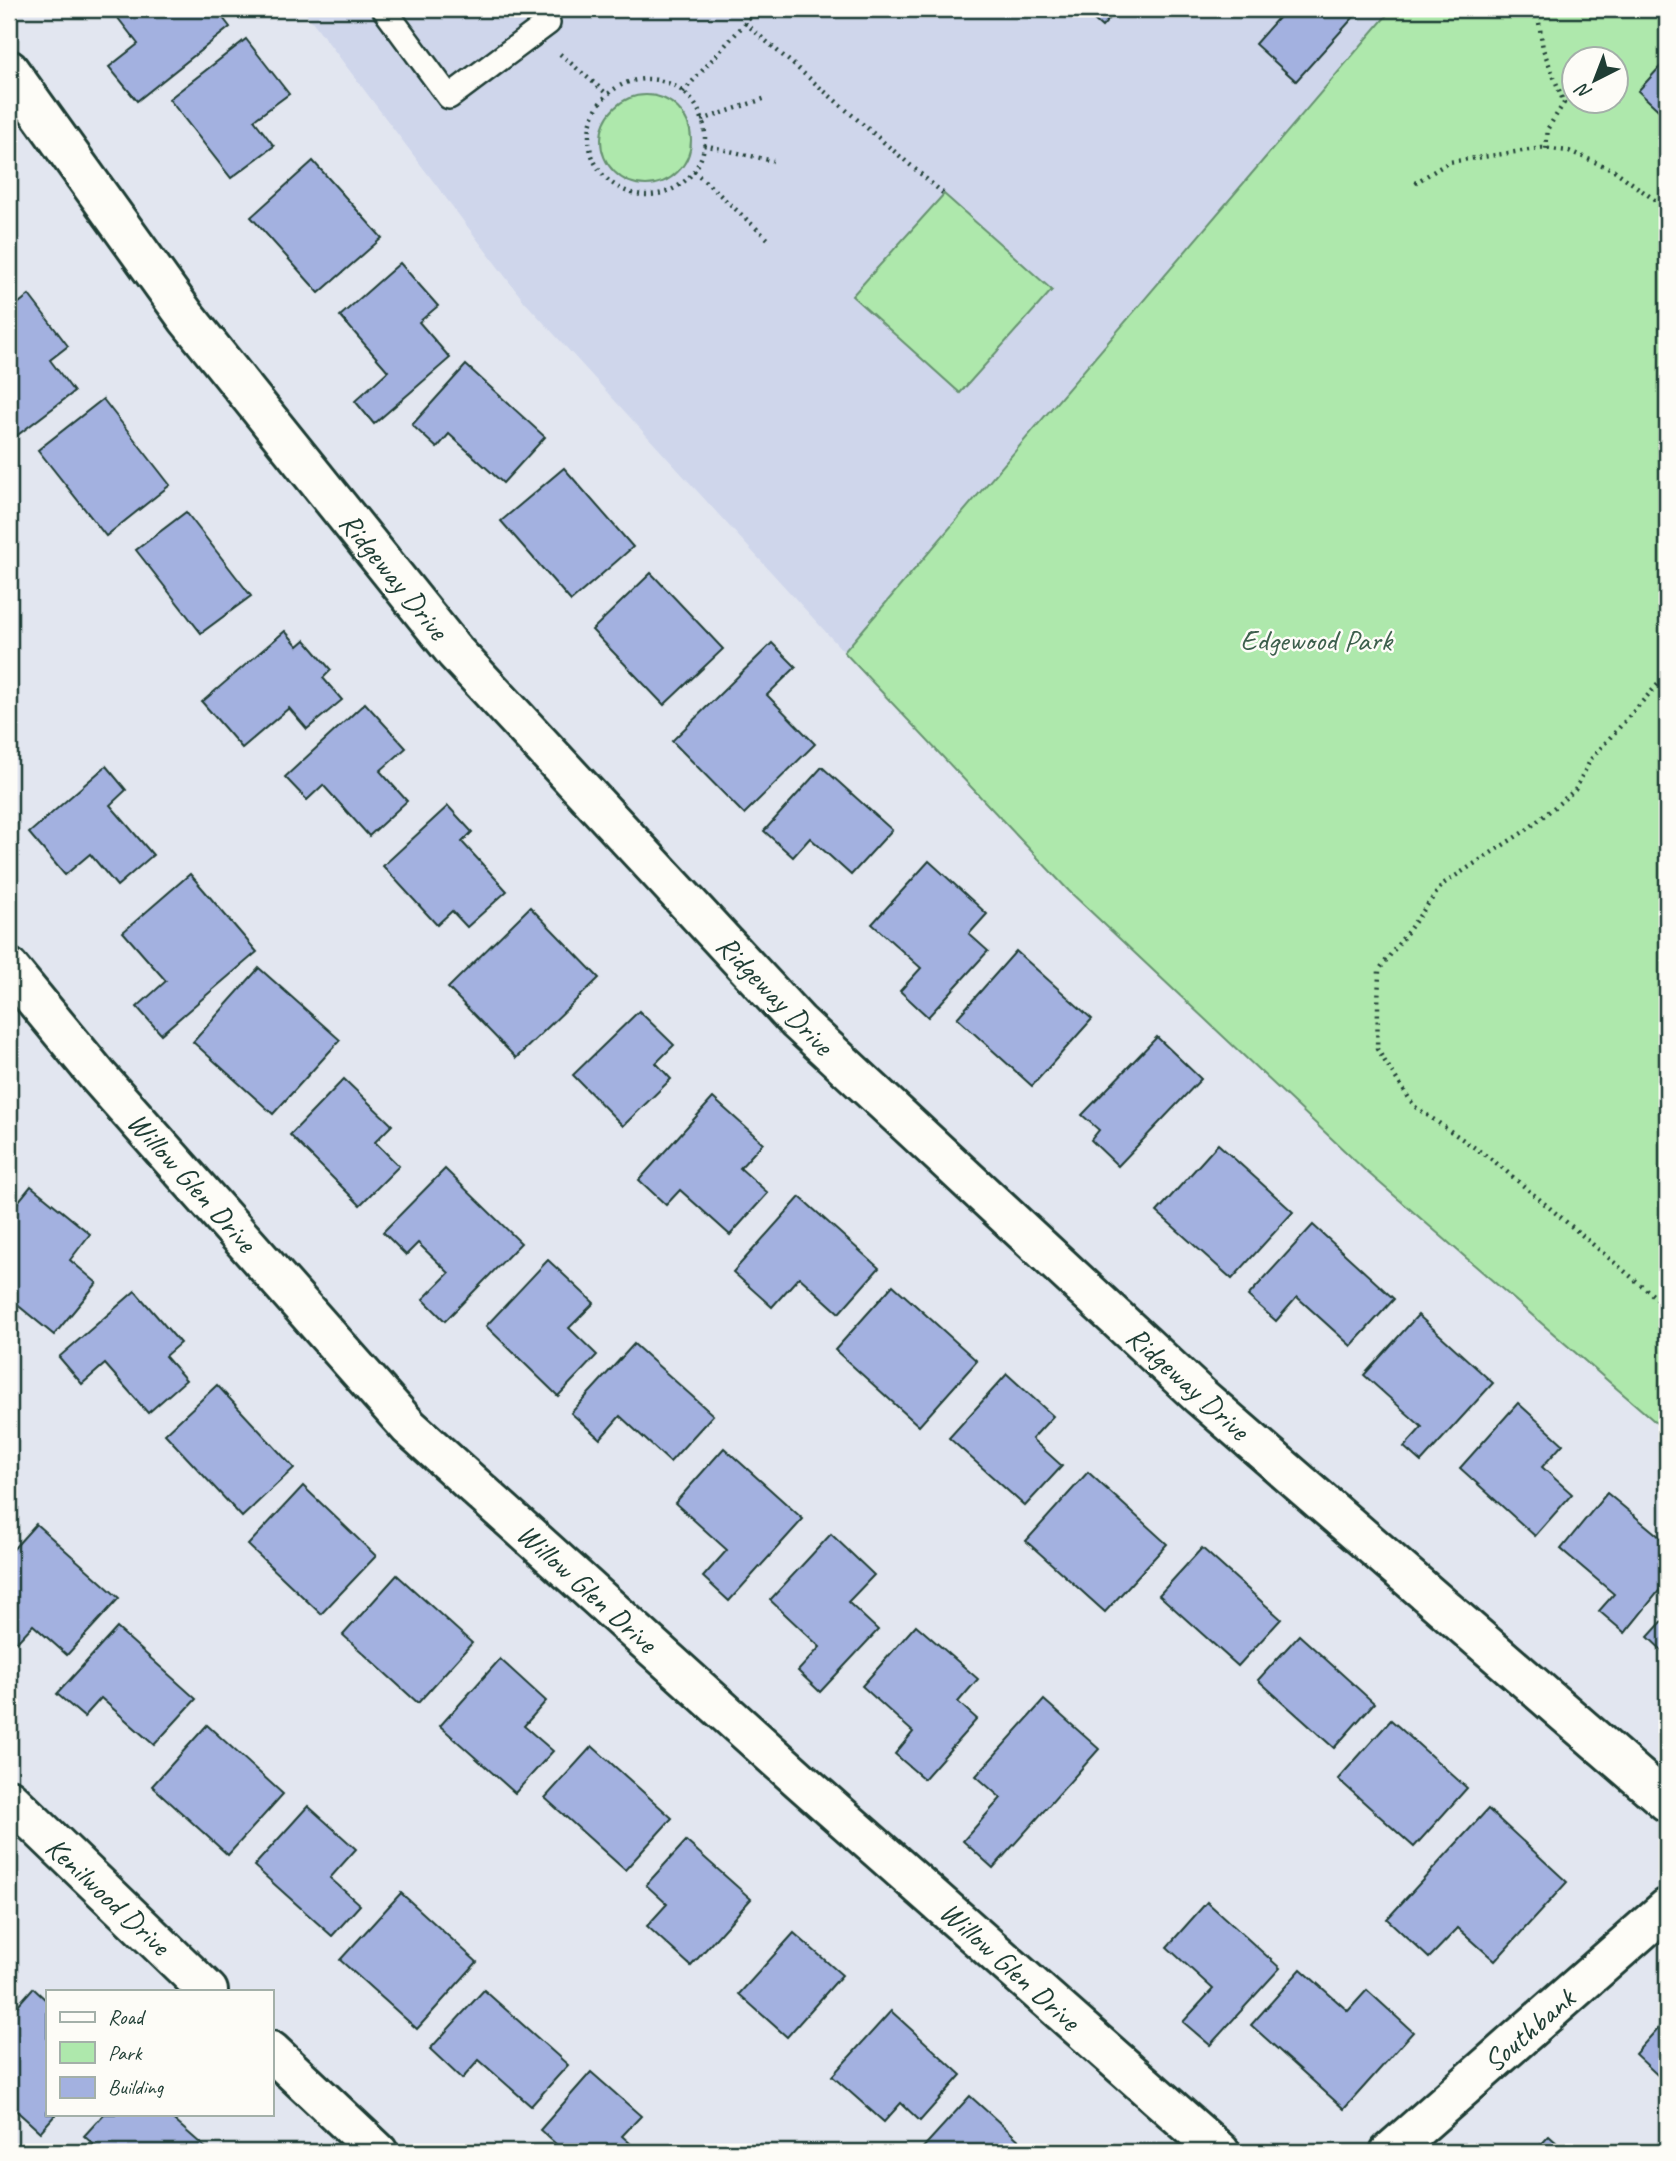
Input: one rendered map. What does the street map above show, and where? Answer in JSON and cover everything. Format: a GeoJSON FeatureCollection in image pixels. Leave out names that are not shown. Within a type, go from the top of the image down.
{"type":"FeatureCollection","features":[{"type":"Feature","properties":{"kind":"street","name":"Ridgeway Drive"},"geometry":{"type":"LineString","coordinates":[[9,70],[187,318],[455,652],[798,1022],[1201,1397],[1667,1802]]}},
{"type":"Feature","properties":{"kind":"street","name":"Willow Glen Drive"},"geometry":{"type":"LineString","coordinates":[[9,968],[97,1076],[409,1427],[801,1781],[1220,2152]]}},
{"type":"Feature","properties":{"kind":"street","name":"Kenilwood Drive"},"geometry":{"type":"LineString","coordinates":[[9,1799],[207,1990]]}},
{"type":"Feature","properties":{"kind":"street","name":"Southbank"},"geometry":{"type":"LineString","coordinates":[[1391,2152],[1667,1908]]}},
{"type":"Feature","properties":{"kind":"street"},"geometry":{"type":"LineString","coordinates":[[273,2053],[378,2152]]}},
{"type":"Feature","properties":{"kind":"lane"},"geometry":{"type":"LineString","coordinates":[[384,9],[449,97],[548,23],[538,9]]}},
{"type":"Feature","properties":{"kind":"path"},"geometry":{"type":"LineString","coordinates":[[683,92],[758,9]]}},
{"type":"Feature","properties":{"kind":"path"},"geometry":{"type":"LineString","coordinates":[[1537,9],[1543,50],[1564,103],[1548,128],[1546,149]]}},
{"type":"Feature","properties":{"kind":"path"},"geometry":{"type":"LineString","coordinates":[[1664,9],[1667,14]]}},
{"type":"Feature","properties":{"kind":"path"},"geometry":{"type":"LineString","coordinates":[[745,23],[944,194]]}},
{"type":"Feature","properties":{"kind":"path"},"geometry":{"type":"LineString","coordinates":[[536,33],[607,94]]}},
{"type":"Feature","properties":{"kind":"path"},"geometry":{"type":"LineString","coordinates":[[645,79],[666,82],[683,92],[695,105],[702,120],[704,145],[694,171],[678,186],[659,194],[637,194],[617,187],[601,173],[591,154],[589,132],[594,112],[607,94],[624,83],[645,79]]}},
{"type":"Feature","properties":{"kind":"path"},"geometry":{"type":"LineString","coordinates":[[702,120],[766,98]]}},
{"type":"Feature","properties":{"kind":"path"},"geometry":{"type":"LineString","coordinates":[[704,145],[773,161]]}},
{"type":"Feature","properties":{"kind":"path"},"geometry":{"type":"LineString","coordinates":[[1415,183],[1449,162],[1546,149],[1569,151],[1614,170],[1667,209]]}},
{"type":"Feature","properties":{"kind":"path"},"geometry":{"type":"LineString","coordinates":[[694,171],[769,240]]}},
{"type":"Feature","properties":{"kind":"path"},"geometry":{"type":"LineString","coordinates":[[1667,674],[1591,760],[1576,790],[1528,829],[1443,884],[1380,970],[1377,1049],[1414,1106],[1494,1161],[1667,1307]]}},
{"type":"Feature","properties":{"kind":"shaded area"},"geometry":{"type":"Polygon","coordinates":[[[303,9],[1392,9],[844,652],[523,300],[303,9]]]}},
{"type":"Feature","properties":{"kind":"green space","name":"Edgewood Park"},"geometry":{"type":"Polygon","coordinates":[[[1392,9],[1667,9],[1667,1432],[1366,1171],[1069,891],[844,652],[1392,9]]]}},
{"type":"Feature","properties":{"kind":"green space"},"geometry":{"type":"Polygon","coordinates":[[[646,95],[663,98],[678,108],[688,123],[691,140],[688,157],[678,172],[663,182],[646,185],[629,182],[614,172],[604,157],[601,140],[604,123],[614,108],[629,98],[646,95]]]}},
{"type":"Feature","properties":{"kind":"green space"},"geometry":{"type":"Polygon","coordinates":[[[944,194],[1052,290],[960,393],[852,296],[944,194]]]}},
{"type":"Feature","properties":{"kind":"building"},"geometry":{"type":"Polygon","coordinates":[[[111,9],[216,9],[230,27],[137,101],[109,67],[138,44],[111,9]]]}},
{"type":"Feature","properties":{"kind":"building"},"geometry":{"type":"Polygon","coordinates":[[[1082,9],[1118,9],[1102,27],[1082,9]]]}},
{"type":"Feature","properties":{"kind":"building"},"geometry":{"type":"Polygon","coordinates":[[[1286,9],[1361,9],[1296,81],[1255,44],[1286,9]]]}},
{"type":"Feature","properties":{"kind":"building"},"geometry":{"type":"Polygon","coordinates":[[[246,39],[289,94],[254,120],[274,146],[231,178],[169,99],[246,39]]]}},
{"type":"Feature","properties":{"kind":"building"},"geometry":{"type":"Polygon","coordinates":[[[1667,59],[1667,118],[1638,91],[1667,59]]]}},
{"type":"Feature","properties":{"kind":"building"},"geometry":{"type":"Polygon","coordinates":[[[313,161],[382,238],[319,293],[251,217],[313,161]]]}},
{"type":"Feature","properties":{"kind":"building"},"geometry":{"type":"Polygon","coordinates":[[[400,263],[438,306],[419,322],[450,358],[374,424],[355,401],[388,371],[340,316],[400,263]]]}},
{"type":"Feature","properties":{"kind":"building"},"geometry":{"type":"Polygon","coordinates":[[[29,295],[68,346],[50,360],[74,392],[15,437],[9,429],[9,311],[29,295]]]}},
{"type":"Feature","properties":{"kind":"building"},"geometry":{"type":"Polygon","coordinates":[[[466,365],[545,437],[503,483],[449,434],[437,448],[412,425],[466,365]]]}},
{"type":"Feature","properties":{"kind":"building"},"geometry":{"type":"Polygon","coordinates":[[[103,399],[170,485],[106,536],[38,450],[103,399]]]}},
{"type":"Feature","properties":{"kind":"building"},"geometry":{"type":"Polygon","coordinates":[[[564,468],[633,547],[571,601],[501,521],[564,468]]]}},
{"type":"Feature","properties":{"kind":"building"},"geometry":{"type":"Polygon","coordinates":[[[186,512],[251,596],[201,633],[136,550],[186,512]]]}},
{"type":"Feature","properties":{"kind":"building"},"geometry":{"type":"Polygon","coordinates":[[[651,573],[723,649],[664,705],[592,630],[651,573]]]}},
{"type":"Feature","properties":{"kind":"building"},"geometry":{"type":"Polygon","coordinates":[[[285,631],[298,646],[305,640],[331,670],[323,678],[342,700],[307,729],[289,708],[242,748],[202,702],[285,631]]]}},
{"type":"Feature","properties":{"kind":"building"},"geometry":{"type":"Polygon","coordinates":[[[772,643],[796,667],[767,695],[815,744],[744,814],[672,741],[772,643]]]}},
{"type":"Feature","properties":{"kind":"building"},"geometry":{"type":"Polygon","coordinates":[[[365,703],[406,748],[380,771],[407,801],[369,836],[323,785],[307,800],[285,777],[365,703]]]}},
{"type":"Feature","properties":{"kind":"building"},"geometry":{"type":"Polygon","coordinates":[[[106,766],[126,790],[110,805],[153,855],[117,886],[90,854],[65,875],[29,833],[106,766]]]}},
{"type":"Feature","properties":{"kind":"building"},"geometry":{"type":"Polygon","coordinates":[[[822,767],[892,830],[851,875],[810,838],[793,857],[764,831],[822,767]]]}},
{"type":"Feature","properties":{"kind":"building"},"geometry":{"type":"Polygon","coordinates":[[[448,806],[472,832],[462,842],[507,891],[467,927],[452,911],[437,925],[383,866],[448,806]]]}},
{"type":"Feature","properties":{"kind":"building"},"geometry":{"type":"Polygon","coordinates":[[[929,861],[987,914],[969,934],[988,951],[928,1017],[900,991],[921,968],[872,924],[929,861]]]}},
{"type":"Feature","properties":{"kind":"building"},"geometry":{"type":"Polygon","coordinates":[[[190,874],[257,952],[161,1034],[137,1007],[166,981],[123,932],[190,874]]]}},
{"type":"Feature","properties":{"kind":"building"},"geometry":{"type":"Polygon","coordinates":[[[530,907],[599,978],[516,1058],[448,988],[530,907]]]}},
{"type":"Feature","properties":{"kind":"building"},"geometry":{"type":"Polygon","coordinates":[[[1016,951],[1092,1019],[1032,1086],[957,1018],[1016,951]]]}},
{"type":"Feature","properties":{"kind":"building"},"geometry":{"type":"Polygon","coordinates":[[[259,968],[340,1040],[273,1114],[193,1042],[259,968]]]}},
{"type":"Feature","properties":{"kind":"building"},"geometry":{"type":"Polygon","coordinates":[[[639,1011],[674,1045],[656,1063],[671,1079],[623,1126],[573,1075],[639,1011]]]}},
{"type":"Feature","properties":{"kind":"building"},"geometry":{"type":"Polygon","coordinates":[[[1157,1037],[1201,1079],[1118,1166],[1091,1140],[1099,1130],[1082,1115],[1157,1037]]]}},
{"type":"Feature","properties":{"kind":"building"},"geometry":{"type":"Polygon","coordinates":[[[344,1079],[392,1125],[375,1142],[399,1166],[360,1205],[290,1135],[344,1079]]]}},
{"type":"Feature","properties":{"kind":"building"},"geometry":{"type":"Polygon","coordinates":[[[713,1098],[763,1143],[740,1168],[768,1193],[730,1235],[680,1190],[666,1205],[639,1180],[713,1098]]]}},
{"type":"Feature","properties":{"kind":"building"},"geometry":{"type":"Polygon","coordinates":[[[1218,1144],[1293,1212],[1232,1279],[1157,1212],[1218,1144]]]}},
{"type":"Feature","properties":{"kind":"building"},"geometry":{"type":"Polygon","coordinates":[[[445,1169],[521,1243],[445,1321],[423,1299],[449,1273],[418,1243],[406,1255],[383,1232],[445,1169]]]}},
{"type":"Feature","properties":{"kind":"building"},"geometry":{"type":"Polygon","coordinates":[[[31,1186],[90,1234],[70,1260],[97,1283],[54,1335],[9,1298],[9,1213],[31,1186]]]}},
{"type":"Feature","properties":{"kind":"building"},"geometry":{"type":"Polygon","coordinates":[[[800,1197],[879,1268],[839,1313],[799,1277],[772,1307],[733,1272],[800,1197]]]}},
{"type":"Feature","properties":{"kind":"building"},"geometry":{"type":"Polygon","coordinates":[[[1313,1225],[1394,1299],[1351,1346],[1297,1297],[1276,1321],[1248,1296],[1313,1225]]]}},
{"type":"Feature","properties":{"kind":"building"},"geometry":{"type":"Polygon","coordinates":[[[548,1260],[594,1303],[569,1328],[597,1355],[558,1396],[486,1326],[548,1260]]]}},
{"type":"Feature","properties":{"kind":"building"},"geometry":{"type":"Polygon","coordinates":[[[893,1285],[977,1361],[919,1426],[835,1350],[893,1285]]]}},
{"type":"Feature","properties":{"kind":"building"},"geometry":{"type":"Polygon","coordinates":[[[135,1291],[180,1343],[165,1356],[186,1380],[148,1413],[105,1364],[82,1384],[59,1357],[135,1291]]]}},
{"type":"Feature","properties":{"kind":"building"},"geometry":{"type":"Polygon","coordinates":[[[1418,1315],[1493,1383],[1421,1462],[1404,1447],[1422,1427],[1364,1375],[1418,1315]]]}},
{"type":"Feature","properties":{"kind":"building"},"geometry":{"type":"Polygon","coordinates":[[[634,1344],[713,1415],[670,1462],[620,1416],[600,1439],[571,1413],[634,1344]]]}},
{"type":"Feature","properties":{"kind":"building"},"geometry":{"type":"Polygon","coordinates":[[[1007,1374],[1053,1416],[1032,1439],[1062,1466],[1025,1506],[949,1438],[1007,1374]]]}},
{"type":"Feature","properties":{"kind":"building"},"geometry":{"type":"Polygon","coordinates":[[[217,1385],[294,1468],[242,1517],[165,1434],[217,1385]]]}},
{"type":"Feature","properties":{"kind":"building"},"geometry":{"type":"Polygon","coordinates":[[[1518,1403],[1563,1444],[1542,1467],[1572,1494],[1535,1536],[1460,1468],[1518,1403]]]}},
{"type":"Feature","properties":{"kind":"building"},"geometry":{"type":"Polygon","coordinates":[[[724,1448],[803,1519],[729,1601],[703,1577],[727,1550],[675,1503],[724,1448]]]}},
{"type":"Feature","properties":{"kind":"building"},"geometry":{"type":"Polygon","coordinates":[[[1088,1472],[1167,1544],[1105,1612],[1026,1541],[1088,1472]]]}},
{"type":"Feature","properties":{"kind":"building"},"geometry":{"type":"Polygon","coordinates":[[[303,1486],[376,1556],[321,1614],[248,1545],[303,1486]]]}},
{"type":"Feature","properties":{"kind":"building"},"geometry":{"type":"Polygon","coordinates":[[[1607,1493],[1667,1543],[1667,1581],[1625,1633],[1599,1611],[1614,1594],[1561,1549],[1607,1493]]]}},
{"type":"Feature","properties":{"kind":"building"},"geometry":{"type":"Polygon","coordinates":[[[36,1524],[119,1598],[67,1655],[33,1625],[17,1642],[9,1635],[9,1554],[36,1524]]]}},
{"type":"Feature","properties":{"kind":"building"},"geometry":{"type":"Polygon","coordinates":[[[831,1534],[874,1575],[848,1602],[878,1630],[820,1692],[798,1671],[820,1647],[770,1600],[831,1534]]]}},
{"type":"Feature","properties":{"kind":"building"},"geometry":{"type":"Polygon","coordinates":[[[1202,1548],[1281,1619],[1238,1666],[1159,1595],[1202,1548]]]}},
{"type":"Feature","properties":{"kind":"building"},"geometry":{"type":"Polygon","coordinates":[[[397,1575],[472,1643],[418,1703],[343,1635],[397,1575]]]}},
{"type":"Feature","properties":{"kind":"building"},"geometry":{"type":"Polygon","coordinates":[[[1667,1616],[1667,1655],[1648,1637],[1667,1616]]]}},
{"type":"Feature","properties":{"kind":"building"},"geometry":{"type":"Polygon","coordinates":[[[916,1625],[978,1679],[958,1702],[977,1719],[924,1779],[895,1754],[913,1732],[862,1686],[916,1625]]]}},
{"type":"Feature","properties":{"kind":"building"},"geometry":{"type":"Polygon","coordinates":[[[117,1628],[196,1699],[154,1745],[101,1698],[84,1717],[57,1694],[117,1628]]]}},
{"type":"Feature","properties":{"kind":"building"},"geometry":{"type":"Polygon","coordinates":[[[1299,1635],[1374,1703],[1334,1748],[1258,1680],[1299,1635]]]}},
{"type":"Feature","properties":{"kind":"building"},"geometry":{"type":"Polygon","coordinates":[[[500,1659],[546,1701],[524,1726],[553,1751],[515,1793],[440,1726],[500,1659]]]}},
{"type":"Feature","properties":{"kind":"building"},"geometry":{"type":"Polygon","coordinates":[[[1044,1700],[1099,1749],[993,1868],[963,1841],[1001,1798],[976,1776],[1044,1700]]]}},
{"type":"Feature","properties":{"kind":"building"},"geometry":{"type":"Polygon","coordinates":[[[1391,1720],[1467,1788],[1414,1847],[1338,1779],[1391,1720]]]}},
{"type":"Feature","properties":{"kind":"building"},"geometry":{"type":"Polygon","coordinates":[[[207,1725],[283,1794],[228,1855],[152,1786],[207,1725]]]}},
{"type":"Feature","properties":{"kind":"building"},"geometry":{"type":"Polygon","coordinates":[[[592,1746],[672,1818],[625,1870],[545,1798],[592,1746]]]}},
{"type":"Feature","properties":{"kind":"building"},"geometry":{"type":"Polygon","coordinates":[[[308,1806],[356,1849],[330,1878],[360,1905],[332,1936],[254,1866],[308,1806]]]}},
{"type":"Feature","properties":{"kind":"building"},"geometry":{"type":"Polygon","coordinates":[[[1488,1809],[1567,1882],[1495,1961],[1458,1928],[1429,1958],[1387,1919],[1488,1809]]]}},
{"type":"Feature","properties":{"kind":"building"},"geometry":{"type":"Polygon","coordinates":[[[686,1841],[751,1899],[691,1966],[647,1926],[667,1904],[646,1885],[686,1841]]]}},
{"type":"Feature","properties":{"kind":"building"},"geometry":{"type":"Polygon","coordinates":[[[401,1893],[477,1962],[417,2029],[340,1960],[401,1893]]]}},
{"type":"Feature","properties":{"kind":"building"},"geometry":{"type":"Polygon","coordinates":[[[1207,1902],[1280,1968],[1210,2045],[1183,2022],[1213,1989],[1167,1947],[1207,1902]]]}},
{"type":"Feature","properties":{"kind":"building"},"geometry":{"type":"Polygon","coordinates":[[[794,1933],[842,1975],[787,2037],[739,1994],[794,1933]]]}},
{"type":"Feature","properties":{"kind":"building"},"geometry":{"type":"Polygon","coordinates":[[[1301,1969],[1348,2011],[1367,1990],[1413,2032],[1344,2109],[1251,2025],[1301,1969]]]}},
{"type":"Feature","properties":{"kind":"building"},"geometry":{"type":"Polygon","coordinates":[[[33,1988],[46,2000],[46,2116],[54,2116],[40,2132],[9,2104],[9,2015],[33,1988]]]}},
{"type":"Feature","properties":{"kind":"building"},"geometry":{"type":"Polygon","coordinates":[[[484,1990],[568,2065],[531,2106],[479,2060],[462,2079],[430,2049],[484,1990]]]}},
{"type":"Feature","properties":{"kind":"building"},"geometry":{"type":"Polygon","coordinates":[[[891,2011],[961,2075],[920,2121],[901,2103],[884,2122],[832,2076],[891,2011]]]}},
{"type":"Feature","properties":{"kind":"building"},"geometry":{"type":"Polygon","coordinates":[[[1667,2018],[1667,2084],[1635,2054],[1667,2018]]]}},
{"type":"Feature","properties":{"kind":"building"},"geometry":{"type":"Polygon","coordinates":[[[591,2072],[641,2116],[622,2136],[640,2152],[565,2152],[540,2130],[591,2072]]]}},
{"type":"Feature","properties":{"kind":"building"},"geometry":{"type":"Polygon","coordinates":[[[970,2096],[1032,2152],[919,2152],[970,2096]]]}},
{"type":"Feature","properties":{"kind":"building"},"geometry":{"type":"Polygon","coordinates":[[[102,2116],[169,2116],[208,2150],[102,2152],[84,2136],[102,2116]]]}},
{"type":"Feature","properties":{"kind":"building"},"geometry":{"type":"Polygon","coordinates":[[[1549,2136],[1567,2152],[1534,2152],[1549,2136]]]}}]}
